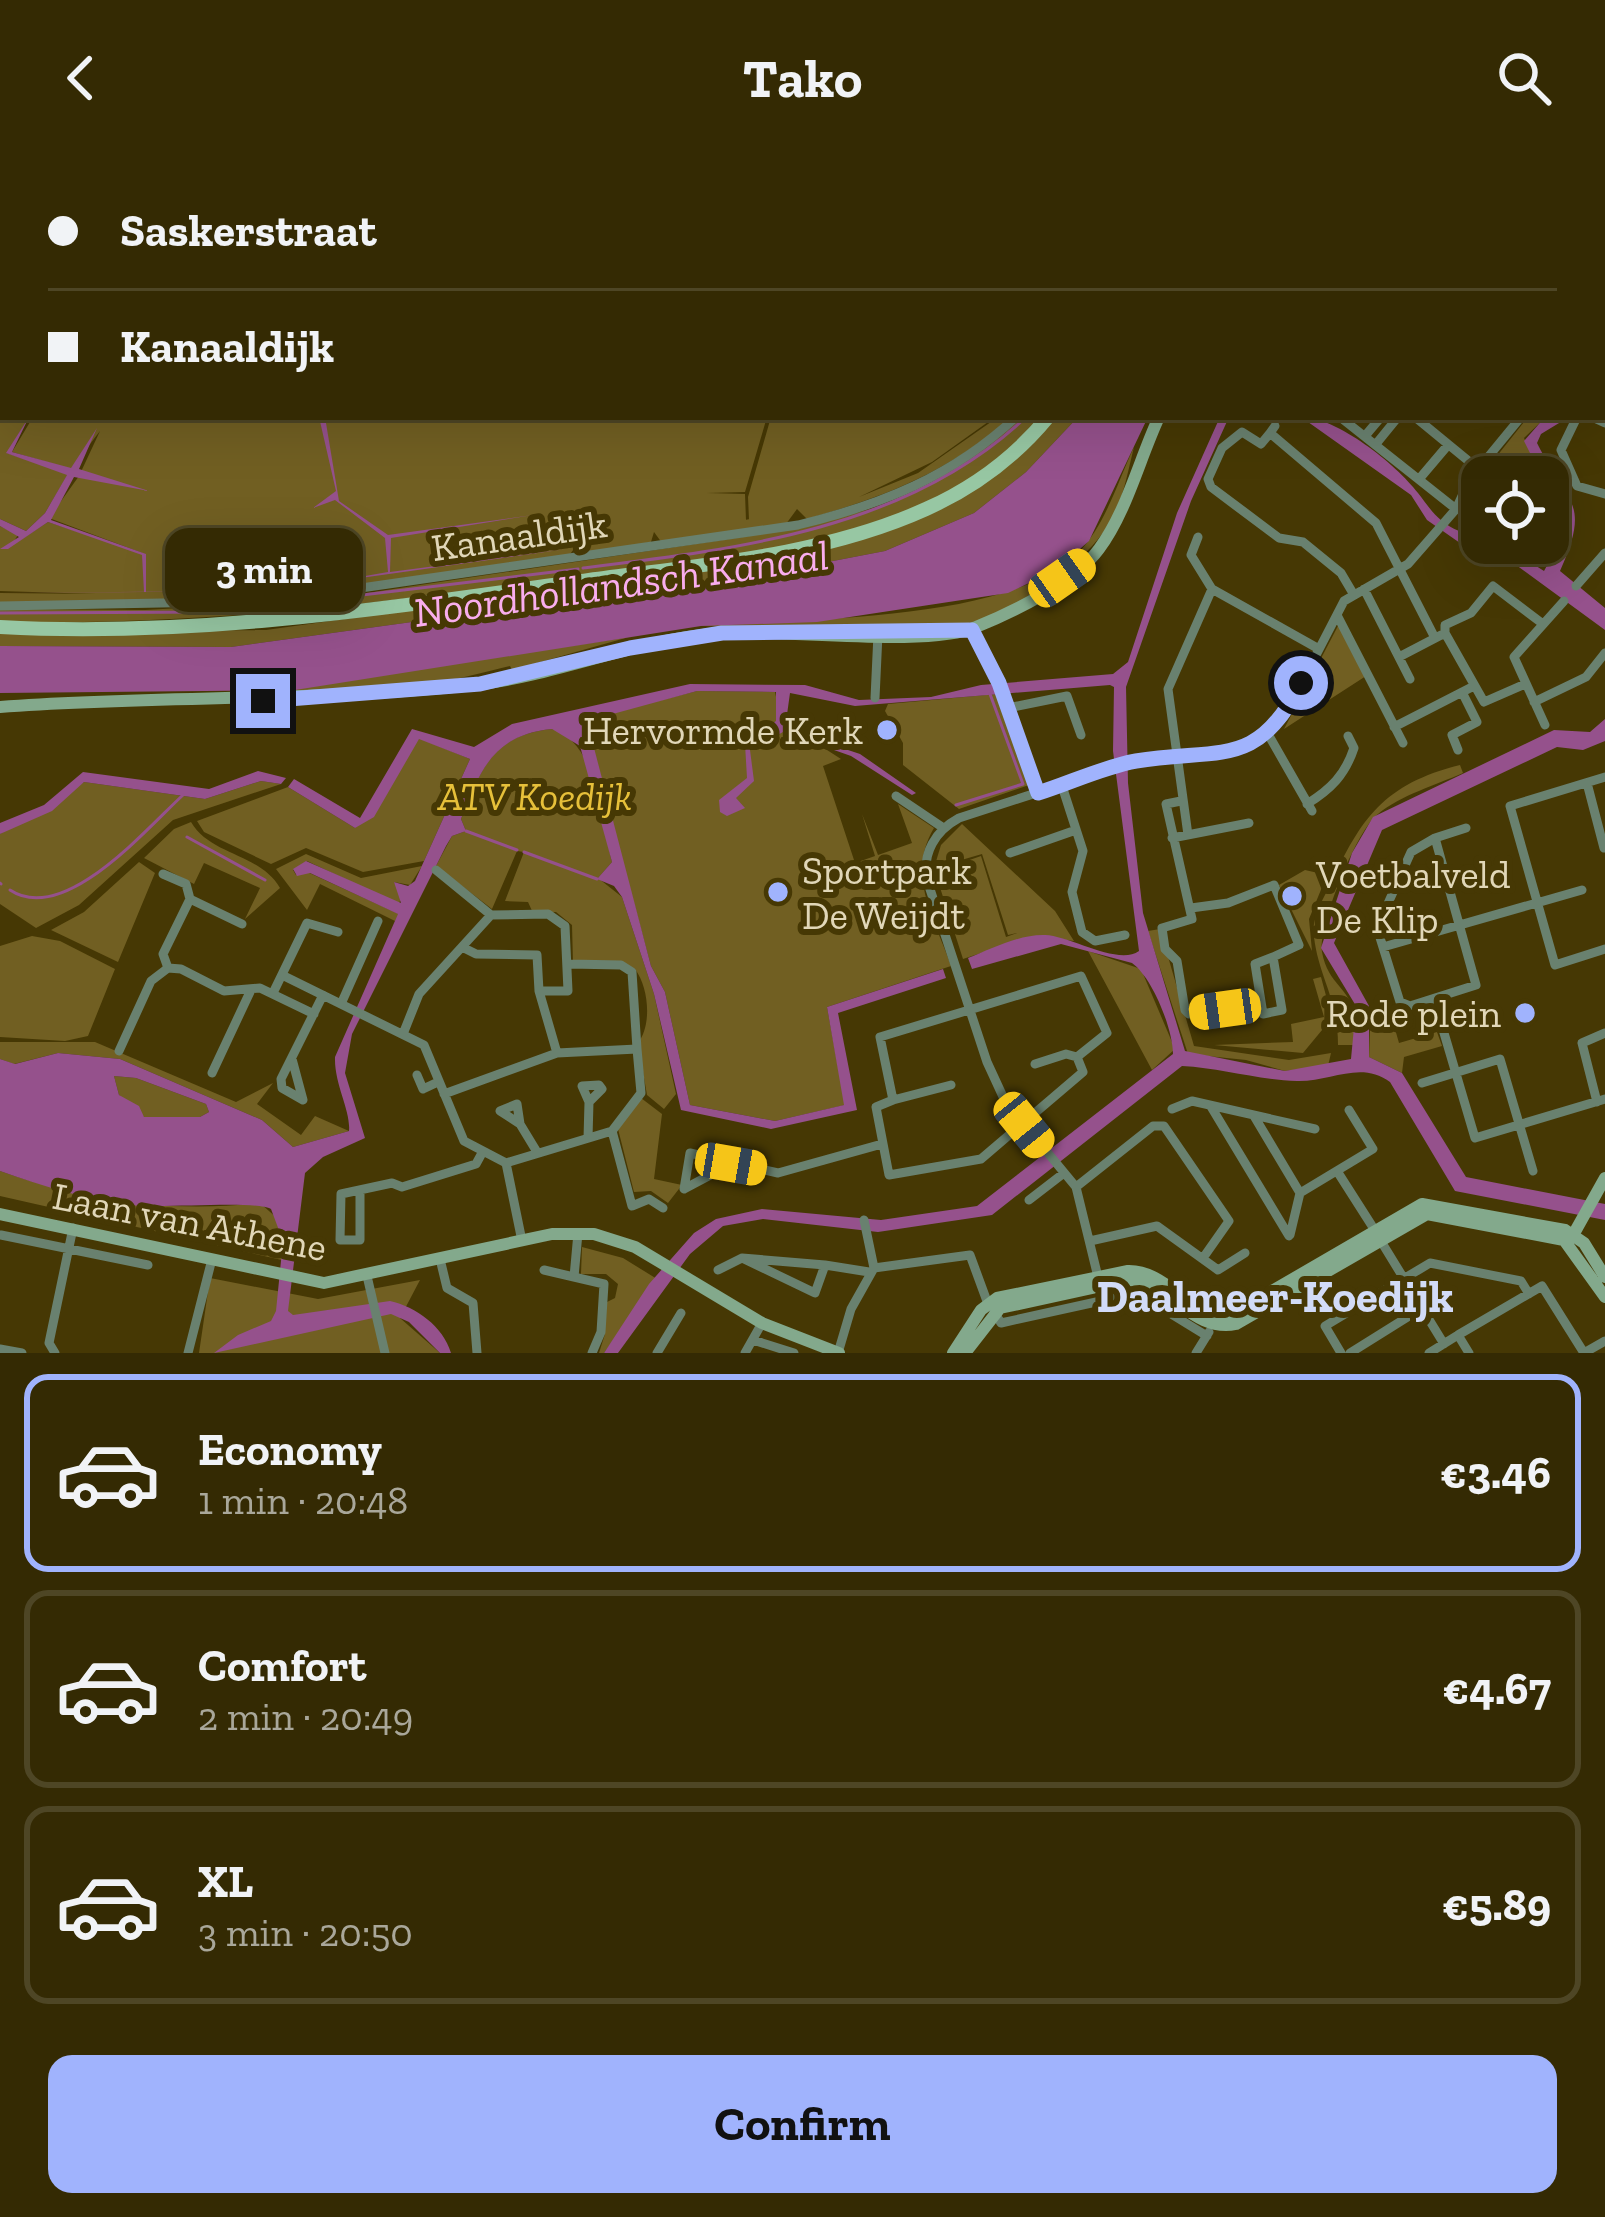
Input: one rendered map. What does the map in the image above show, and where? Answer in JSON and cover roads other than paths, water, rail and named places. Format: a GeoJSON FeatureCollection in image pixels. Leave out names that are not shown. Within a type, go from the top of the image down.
{"type":"FeatureCollection","features":[{"type":"Feature","properties":{"kind":"main road","name":"Kanaaldijk"},"geometry":{"type":"LineString","coordinates":[[0,627],[155,628],[320,617],[790,549],[901,519],[959,493],[1018,450],[1045,420]]}},
{"type":"Feature","properties":{"kind":"street","name":"Kanaaldijk"},"geometry":{"type":"LineString","coordinates":[[0,606],[150,607],[286,599],[798,526],[876,505],[926,482],[1012,420]]}},
{"type":"Feature","properties":{"kind":"street"},"geometry":{"type":"LineString","coordinates":[[0,707],[80,700],[263,701],[370,695],[480,684],[679,638],[972,630],[1062,578],[1098,550],[1158,420]]}},
{"type":"Feature","properties":{"kind":"street"},"geometry":{"type":"LineString","coordinates":[[1344,420],[1456,509]]}},
{"type":"Feature","properties":{"kind":"street"},"geometry":{"type":"LineString","coordinates":[[1365,436],[1378,420]]}},
{"type":"Feature","properties":{"kind":"street"},"geometry":{"type":"LineString","coordinates":[[1376,444],[1396,420]]}},
{"type":"Feature","properties":{"kind":"street"},"geometry":{"type":"LineString","coordinates":[[1419,420],[1462,456]]}},
{"type":"Feature","properties":{"kind":"street"},"geometry":{"type":"LineString","coordinates":[[1493,456],[1515,420]]}},
{"type":"Feature","properties":{"kind":"street"},"geometry":{"type":"LineString","coordinates":[[1575,420],[1561,450],[1577,486],[1605,494]]}},
{"type":"Feature","properties":{"kind":"street"},"geometry":{"type":"LineString","coordinates":[[1410,679],[1359,592],[1341,573],[1303,542],[1279,538],[1211,487],[1208,479],[1222,448],[1242,432],[1261,444],[1272,429],[1376,523],[1467,689],[1477,722],[1452,735],[1458,750]]}},
{"type":"Feature","properties":{"kind":"street"},"geometry":{"type":"LineString","coordinates":[[1420,478],[1448,445]]}},
{"type":"Feature","properties":{"kind":"street"},"geometry":{"type":"LineString","coordinates":[[1099,1282],[1076,1187],[1005,1101],[969,1007],[924,864],[942,827],[1128,764],[1228,753],[1268,734],[1284,717],[1336,615],[1359,592],[1399,569],[1461,502]]}},
{"type":"Feature","properties":{"kind":"street"},"geometry":{"type":"LineString","coordinates":[[1198,537],[1191,555],[1212,590],[1318,649]]}},
{"type":"Feature","properties":{"kind":"street"},"geometry":{"type":"LineString","coordinates":[[1576,586],[1605,553]]}},
{"type":"Feature","properties":{"kind":"street"},"geometry":{"type":"LineString","coordinates":[[1399,657],[1471,613],[1492,586],[1543,625]]}},
{"type":"Feature","properties":{"kind":"street"},"geometry":{"type":"LineString","coordinates":[[1188,835],[1174,760],[1168,689],[1212,590]]}},
{"type":"Feature","properties":{"kind":"street"},"geometry":{"type":"LineString","coordinates":[[1545,725],[1514,657],[1564,601]]}},
{"type":"Feature","properties":{"kind":"street"},"geometry":{"type":"LineString","coordinates":[[1336,615],[1403,743]]}},
{"type":"Feature","properties":{"kind":"street"},"geometry":{"type":"LineString","coordinates":[[972,630],[999,683],[1038,793]]}},
{"type":"Feature","properties":{"kind":"street"},"geometry":{"type":"LineString","coordinates":[[875,698],[878,634]]}},
{"type":"Feature","properties":{"kind":"street"},"geometry":{"type":"LineString","coordinates":[[1534,702],[1586,677],[1605,653]]}},
{"type":"Feature","properties":{"kind":"street"},"geometry":{"type":"LineString","coordinates":[[1467,689],[1487,704],[1525,684]]}},
{"type":"Feature","properties":{"kind":"street"},"geometry":{"type":"LineString","coordinates":[[1394,727],[1467,689]]}},
{"type":"Feature","properties":{"kind":"street"},"geometry":{"type":"LineString","coordinates":[[1008,709],[1067,696],[1081,735]]}},
{"type":"Feature","properties":{"kind":"street"},"geometry":{"type":"LineString","coordinates":[[1268,734],[1310,807],[1343,772],[1354,748],[1348,736]]}},
{"type":"Feature","properties":{"kind":"street"},"geometry":{"type":"LineString","coordinates":[[1605,777],[1510,806],[1555,964],[1605,949]]}},
{"type":"Feature","properties":{"kind":"street"},"geometry":{"type":"LineString","coordinates":[[1587,783],[1604,848]]}},
{"type":"Feature","properties":{"kind":"street"},"geometry":{"type":"LineString","coordinates":[[1062,786],[1082,851],[1072,892],[1082,932],[1095,941],[1125,935]]}},
{"type":"Feature","properties":{"kind":"street"},"geometry":{"type":"LineString","coordinates":[[896,796],[942,827]]}},
{"type":"Feature","properties":{"kind":"street"},"geometry":{"type":"LineString","coordinates":[[1181,801],[1166,804],[1192,920],[1162,928],[1165,949],[1177,961],[1185,1010],[1189,1014],[1261,1004]]}},
{"type":"Feature","properties":{"kind":"street"},"geometry":{"type":"LineString","coordinates":[[1172,838],[1249,823]]}},
{"type":"Feature","properties":{"kind":"street"},"geometry":{"type":"LineString","coordinates":[[1435,838],[1476,985],[1410,1006],[1400,1002],[1377,928],[1411,852],[1435,838],[1466,828]]}},
{"type":"Feature","properties":{"kind":"street"},"geometry":{"type":"LineString","coordinates":[[1010,853],[1076,830]]}},
{"type":"Feature","properties":{"kind":"street"},"geometry":{"type":"LineString","coordinates":[[436,870],[491,915],[554,916],[568,932],[568,991],[538,991]]}},
{"type":"Feature","properties":{"kind":"street"},"geometry":{"type":"LineString","coordinates":[[163,874],[186,884],[190,899],[163,954],[168,968]]}},
{"type":"Feature","properties":{"kind":"street"},"geometry":{"type":"LineString","coordinates":[[1190,908],[1228,903],[1274,886],[1299,945],[1273,956],[1255,964],[1263,1013],[1282,1010],[1273,956]]}},
{"type":"Feature","properties":{"kind":"street"},"geometry":{"type":"LineString","coordinates":[[1383,947],[1582,890]]}},
{"type":"Feature","properties":{"kind":"street"},"geometry":{"type":"LineString","coordinates":[[190,899],[242,924]]}},
{"type":"Feature","properties":{"kind":"street"},"geometry":{"type":"LineString","coordinates":[[403,1034],[419,994],[491,915]]}},
{"type":"Feature","properties":{"kind":"street"},"geometry":{"type":"LineString","coordinates":[[345,1006],[378,921]]}},
{"type":"Feature","properties":{"kind":"street"},"geometry":{"type":"LineString","coordinates":[[273,994],[307,923],[338,932]]}},
{"type":"Feature","properties":{"kind":"street"},"geometry":{"type":"LineString","coordinates":[[462,947],[476,954],[537,955],[538,991],[557,1053]]}},
{"type":"Feature","properties":{"kind":"street"},"geometry":{"type":"LineString","coordinates":[[283,975],[424,1045],[464,1141],[506,1163],[612,1131],[641,1093],[632,973],[622,965],[569,964]]}},
{"type":"Feature","properties":{"kind":"street"},"geometry":{"type":"LineString","coordinates":[[119,1051],[151,981],[168,968],[181,969],[224,992],[260,988],[314,1014]]}},
{"type":"Feature","properties":{"kind":"street"},"geometry":{"type":"LineString","coordinates":[[893,1100],[880,1037],[1082,976],[1107,1034],[1077,1058]]}},
{"type":"Feature","properties":{"kind":"street"},"geometry":{"type":"LineString","coordinates":[[212,1073],[250,992]]}},
{"type":"Feature","properties":{"kind":"street"},"geometry":{"type":"LineString","coordinates":[[291,1058],[323,995]]}},
{"type":"Feature","properties":{"kind":"street"},"geometry":{"type":"LineString","coordinates":[[1434,998],[1472,1136],[1601,1100],[1582,1043],[1605,1033]]}},
{"type":"Feature","properties":{"kind":"street"},"geometry":{"type":"LineString","coordinates":[[444,1094],[557,1053],[637,1049]]}},
{"type":"Feature","properties":{"kind":"street"},"geometry":{"type":"LineString","coordinates":[[951,1085],[875,1107],[889,1174],[898,1177],[981,1159],[1083,1072],[1077,1058],[1066,1054],[1035,1064]]}},
{"type":"Feature","properties":{"kind":"street"},"geometry":{"type":"LineString","coordinates":[[1422,1083],[1500,1059],[1533,1171]]}},
{"type":"Feature","properties":{"kind":"street"},"geometry":{"type":"LineString","coordinates":[[417,1075],[430,1106]]}},
{"type":"Feature","properties":{"kind":"street"},"geometry":{"type":"LineString","coordinates":[[423,1089],[438,1082]]}},
{"type":"Feature","properties":{"kind":"street"},"geometry":{"type":"LineString","coordinates":[[1172,1109],[1192,1100],[1315,1129]]}},
{"type":"Feature","properties":{"kind":"street"},"geometry":{"type":"LineString","coordinates":[[588,1138],[589,1102]]}},
{"type":"Feature","properties":{"kind":"street"},"geometry":{"type":"LineString","coordinates":[[1210,1105],[1289,1236],[1300,1193],[1373,1149],[1349,1110]]}},
{"type":"Feature","properties":{"kind":"street"},"geometry":{"type":"LineString","coordinates":[[1254,1116],[1300,1193]]}},
{"type":"Feature","properties":{"kind":"street"},"geometry":{"type":"LineString","coordinates":[[520,1124],[537,1152]]}},
{"type":"Feature","properties":{"kind":"street"},"geometry":{"type":"LineString","coordinates":[[1076,1187],[1159,1124],[1229,1221],[1203,1258]]}},
{"type":"Feature","properties":{"kind":"street"},"geometry":{"type":"LineString","coordinates":[[612,1131],[632,1205],[649,1199],[663,1208]]}},
{"type":"Feature","properties":{"kind":"street"},"geometry":{"type":"LineString","coordinates":[[731,1164],[685,1189],[690,1153],[724,1157],[731,1164],[778,1173],[882,1144]]}},
{"type":"Feature","properties":{"kind":"street"},"geometry":{"type":"LineString","coordinates":[[360,1190],[360,1240],[340,1240],[341,1194],[360,1190],[418,1183],[476,1164],[482,1153]]}},
{"type":"Feature","properties":{"kind":"street"},"geometry":{"type":"LineString","coordinates":[[506,1163],[522,1240]]}},
{"type":"Feature","properties":{"kind":"street"},"geometry":{"type":"LineString","coordinates":[[1029,1200],[1062,1171]]}},
{"type":"Feature","properties":{"kind":"street"},"geometry":{"type":"LineString","coordinates":[[1337,1171],[1444,1344]]}},
{"type":"Feature","properties":{"kind":"street"},"geometry":{"type":"LineString","coordinates":[[1571,1239],[1605,1178]]}},
{"type":"Feature","properties":{"kind":"street","name":"Laan van Athene"},"geometry":{"type":"LineString","coordinates":[[0,1214],[296,1281],[334,1283],[522,1240],[578,1233],[625,1242],[763,1323],[838,1353]]}},
{"type":"Feature","properties":{"kind":"street"},"geometry":{"type":"LineString","coordinates":[[1196,1353],[1212,1326],[1376,1233],[1430,1214],[1571,1239],[1605,1277]]}},
{"type":"Feature","properties":{"kind":"street"},"geometry":{"type":"LineString","coordinates":[[838,1353],[871,1270],[864,1220]]}},
{"type":"Feature","properties":{"kind":"street"},"geometry":{"type":"LineString","coordinates":[[1090,1241],[1157,1226],[1219,1270],[1245,1252]]}},
{"type":"Feature","properties":{"kind":"street"},"geometry":{"type":"LineString","coordinates":[[55,1353],[50,1342],[73,1228]]}},
{"type":"Feature","properties":{"kind":"street"},"geometry":{"type":"LineString","coordinates":[[574,1277],[578,1233]]}},
{"type":"Feature","properties":{"kind":"street"},"geometry":{"type":"LineString","coordinates":[[1,1235],[148,1265]]}},
{"type":"Feature","properties":{"kind":"street"},"geometry":{"type":"LineString","coordinates":[[1571,1239],[1605,1297]]}},
{"type":"Feature","properties":{"kind":"street"},"geometry":{"type":"LineString","coordinates":[[718,1270],[742,1258],[871,1270],[963,1253],[970,1255],[1001,1323],[1137,1293],[1212,1326]]}},
{"type":"Feature","properties":{"kind":"street"},"geometry":{"type":"LineString","coordinates":[[742,1258],[815,1293],[826,1265]]}},
{"type":"Feature","properties":{"kind":"street"},"geometry":{"type":"LineString","coordinates":[[440,1259],[447,1288],[473,1303],[477,1353]]}},
{"type":"Feature","properties":{"kind":"street"},"geometry":{"type":"LineString","coordinates":[[1422,1308],[1345,1353],[1325,1326],[1430,1262],[1521,1281],[1528,1294]]}},
{"type":"Feature","properties":{"kind":"street"},"geometry":{"type":"LineString","coordinates":[[188,1353],[211,1263]]}},
{"type":"Feature","properties":{"kind":"street"},"geometry":{"type":"LineString","coordinates":[[544,1270],[605,1287],[600,1299],[601,1332],[592,1353]]}},
{"type":"Feature","properties":{"kind":"street"},"geometry":{"type":"LineString","coordinates":[[367,1276],[385,1353]]}},
{"type":"Feature","properties":{"kind":"street"},"geometry":{"type":"LineString","coordinates":[[953,1353],[991,1308],[1099,1282],[1143,1282],[1212,1326]]}},
{"type":"Feature","properties":{"kind":"street"},"geometry":{"type":"LineString","coordinates":[[1429,1353],[1542,1286],[1584,1353],[1605,1341]]}},
{"type":"Feature","properties":{"kind":"street"},"geometry":{"type":"LineString","coordinates":[[965,1353],[991,1308]]}},
{"type":"Feature","properties":{"kind":"street"},"geometry":{"type":"LineString","coordinates":[[657,1353],[681,1313]]}},
{"type":"Feature","properties":{"kind":"street"},"geometry":{"type":"LineString","coordinates":[[745,1353],[763,1323]]}},
{"type":"Feature","properties":{"kind":"street"},"geometry":{"type":"LineString","coordinates":[[1458,1335],[1469,1353]]}},
{"type":"Feature","properties":{"kind":"street"},"geometry":{"type":"LineString","coordinates":[[753,1340],[794,1353]]}},
{"type":"Feature","properties":{"kind":"street"},"geometry":{"type":"LineString","coordinates":[[0,1348],[22,1353]]}},
{"type":"Feature","properties":{"kind":"waterway","name":"Noordhollandsch Kanaal"},"geometry":{"type":"LineString","coordinates":[[583,568],[761,541],[875,509],[979,455],[1022,420]]}},
{"type":"Feature","properties":{"kind":"waterway","name":"Noordhollandsch Kanaal"},"geometry":{"type":"LineString","coordinates":[[0,613],[220,612],[578,569]]}},
{"type":"Feature","properties":{"kind":"waterway"},"geometry":{"type":"LineString","coordinates":[[956,805],[1023,784],[990,694]]}},
{"type":"Feature","properties":{"kind":"waterway"},"geometry":{"type":"LineString","coordinates":[[10,890],[31,898],[79,885],[103,869],[183,795]]}},
{"type":"Feature","properties":{"kind":"waterway"},"geometry":{"type":"LineString","coordinates":[[466,831],[517,850]]}},
{"type":"Feature","properties":{"kind":"waterway"},"geometry":{"type":"LineString","coordinates":[[187,837],[265,880]]}},
{"type":"Feature","properties":{"kind":"waterway"},"geometry":{"type":"LineString","coordinates":[[524,852],[597,879]]}},
{"type":"Feature","properties":{"kind":"place","name":"Hervormde Kerk"},"geometry":{"type":"Point","coordinates":[887,730]}},
{"type":"Feature","properties":{"kind":"place","name":"Sportpark De Weijdt"},"geometry":{"type":"Point","coordinates":[778,892]}},
{"type":"Feature","properties":{"kind":"place","name":"Voetbalveld De Klip"},"geometry":{"type":"Point","coordinates":[1292,896]}},
{"type":"Feature","properties":{"kind":"place","name":"Rode plein"},"geometry":{"type":"Point","coordinates":[1525,1013]}},
{"type":"Feature","properties":{"kind":"district","name":"Daalmeer-Koedijk"},"geometry":{"type":"Point","coordinates":[1275,1296]}},
{"type":"Feature","properties":{"kind":"park label","name":"ATV Koedijk"},"geometry":{"type":"Point","coordinates":[535,796]}}]}
